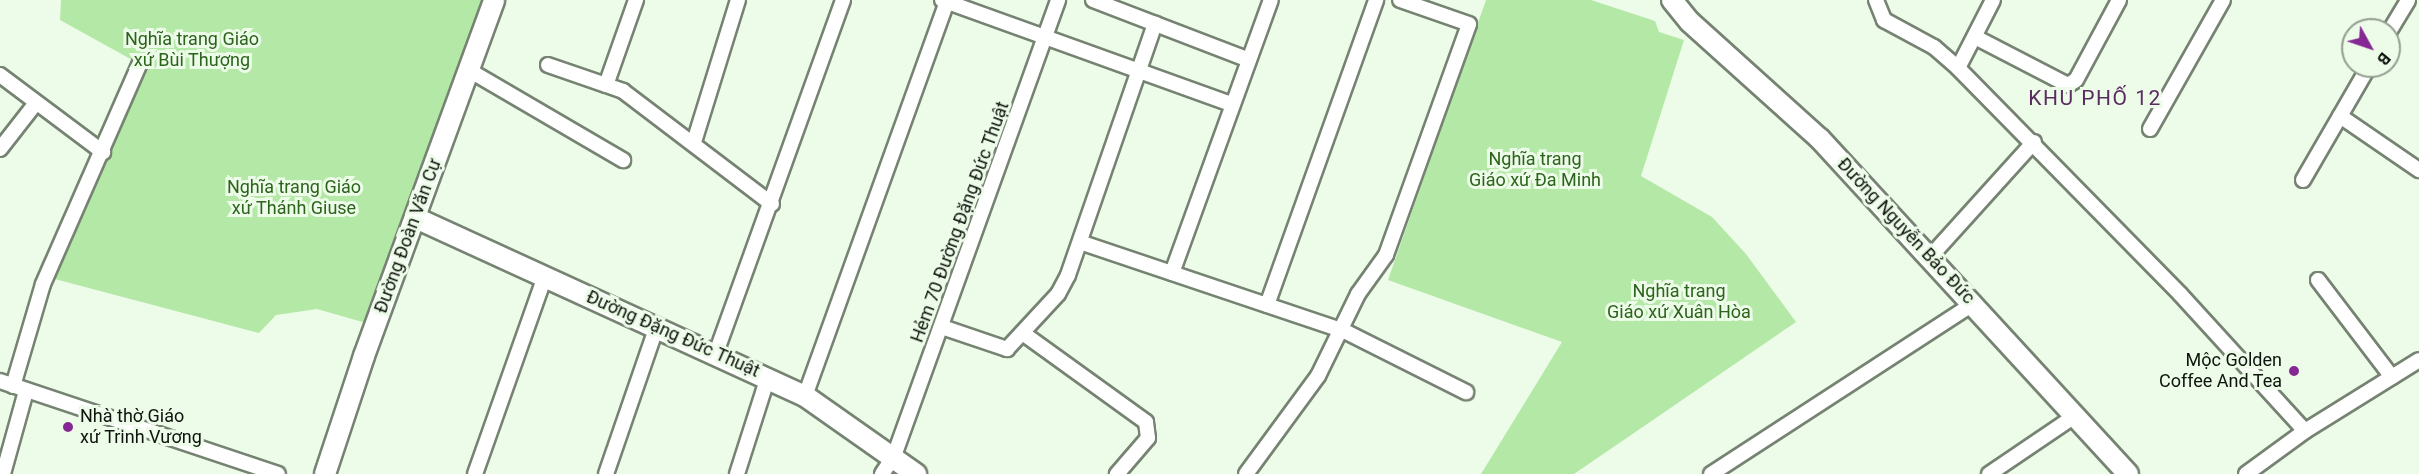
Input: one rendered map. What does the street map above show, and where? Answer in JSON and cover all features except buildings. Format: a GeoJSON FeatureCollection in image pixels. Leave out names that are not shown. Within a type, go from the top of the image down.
{"type":"FeatureCollection","features":[{"type":"Feature","properties":{"kind":"street","name":"Đường Đoàn Văn Cự"},"geometry":{"type":"LineString","coordinates":[[325,474],[364,356],[416,218],[467,69],[495,0]]}},
{"type":"Feature","properties":{"kind":"street"},"geometry":{"type":"LineString","coordinates":[[606,85],[636,0]]}},
{"type":"Feature","properties":{"kind":"street"},"geometry":{"type":"LineString","coordinates":[[694,142],[738,0]]}},
{"type":"Feature","properties":{"kind":"street"},"geometry":{"type":"LineString","coordinates":[[716,352],[772,204],[843,0]]}},
{"type":"Feature","properties":{"kind":"street","name":"Hẻm 70 Đường Đặng Đức Thuật"},"geometry":{"type":"LineString","coordinates":[[882,474],[894,456],[942,327],[1058,0]]}},
{"type":"Feature","properties":{"kind":"street"},"geometry":{"type":"LineString","coordinates":[[1093,0],[1250,60]]}},
{"type":"Feature","properties":{"kind":"street"},"geometry":{"type":"LineString","coordinates":[[1172,273],[1271,0]]}},
{"type":"Feature","properties":{"kind":"street"},"geometry":{"type":"LineString","coordinates":[[1268,305],[1376,0]]}},
{"type":"Feature","properties":{"kind":"street"},"geometry":{"type":"LineString","coordinates":[[1246,474],[1305,395],[1342,330],[1358,294],[1393,239],[1469,24],[1400,0]]}},
{"type":"Feature","properties":{"kind":"street","name":"Đường Nguyễn Bảo Đức"},"geometry":{"type":"LineString","coordinates":[[1672,0],[1690,22],[1798,116],[1974,303],[2128,474]]}},
{"type":"Feature","properties":{"kind":"street"},"geometry":{"type":"LineString","coordinates":[[1876,0],[1884,20],[1934,47],[2034,142],[2305,431]]}},
{"type":"Feature","properties":{"kind":"street"},"geometry":{"type":"LineString","coordinates":[[1958,68],[1993,0]]}},
{"type":"Feature","properties":{"kind":"street"},"geometry":{"type":"LineString","coordinates":[[1975,37],[2068,85],[2076,80],[2119,0]]}},
{"type":"Feature","properties":{"kind":"street"},"geometry":{"type":"LineString","coordinates":[[2150,129],[2223,0]]}},
{"type":"Feature","properties":{"kind":"street"},"geometry":{"type":"LineString","coordinates":[[2397,18],[2408,0]]}},
{"type":"Feature","properties":{"kind":"street"},"geometry":{"type":"LineString","coordinates":[[805,396],[944,1],[1233,105]]}},
{"type":"Feature","properties":{"kind":"street"},"geometry":{"type":"LineString","coordinates":[[942,327],[1007,349],[1024,334],[1063,286],[1155,24]]}},
{"type":"Feature","properties":{"kind":"street"},"geometry":{"type":"LineString","coordinates":[[3,474],[13,386],[43,284],[103,152],[140,63]]}},
{"type":"Feature","properties":{"kind":"street"},"geometry":{"type":"LineString","coordinates":[[548,65],[623,91],[694,142],[772,204]]}},
{"type":"Feature","properties":{"kind":"street"},"geometry":{"type":"LineString","coordinates":[[467,69],[623,160]]}},
{"type":"Feature","properties":{"kind":"street"},"geometry":{"type":"LineString","coordinates":[[0,75],[103,152]]}},
{"type":"Feature","properties":{"kind":"street"},"geometry":{"type":"LineString","coordinates":[[2303,180],[2362,78]]}},
{"type":"Feature","properties":{"kind":"street"},"geometry":{"type":"LineString","coordinates":[[0,149],[36,103]]}},
{"type":"Feature","properties":{"kind":"street"},"geometry":{"type":"LineString","coordinates":[[2340,116],[2419,170]]}},
{"type":"Feature","properties":{"kind":"street"},"geometry":{"type":"LineString","coordinates":[[1930,257],[2034,142]]}},
{"type":"Feature","properties":{"kind":"street","name":"Đường Đặng Đức Thuật"},"geometry":{"type":"LineString","coordinates":[[416,218],[768,377],[805,396],[894,456],[916,474]]}},
{"type":"Feature","properties":{"kind":"street"},"geometry":{"type":"LineString","coordinates":[[1080,242],[1342,330],[1466,392]]}},
{"type":"Feature","properties":{"kind":"street"},"geometry":{"type":"LineString","coordinates":[[475,474],[545,276]]}},
{"type":"Feature","properties":{"kind":"street"},"geometry":{"type":"LineString","coordinates":[[2319,280],[2392,377]]}},
{"type":"Feature","properties":{"kind":"street"},"geometry":{"type":"LineString","coordinates":[[1711,474],[1974,303]]}},
{"type":"Feature","properties":{"kind":"street"},"geometry":{"type":"LineString","coordinates":[[606,474],[657,326]]}},
{"type":"Feature","properties":{"kind":"street"},"geometry":{"type":"LineString","coordinates":[[1024,334],[1146,422],[1148,438],[1117,474]]}},
{"type":"Feature","properties":{"kind":"street"},"geometry":{"type":"LineString","coordinates":[[2246,474],[2305,431],[2419,360]]}},
{"type":"Feature","properties":{"kind":"street"},"geometry":{"type":"LineString","coordinates":[[737,474],[768,377]]}},
{"type":"Feature","properties":{"kind":"street"},"geometry":{"type":"LineString","coordinates":[[13,386],[278,474]]}},
{"type":"Feature","properties":{"kind":"street"},"geometry":{"type":"LineString","coordinates":[[1989,474],[2076,415]]}},
{"type":"Feature","properties":{"kind":"green space","name":"Nghĩa trang Giáo xứ Thánh Giuse"},"geometry":{"type":"Polygon","coordinates":[[[61,0],[484,0],[366,323],[317,309],[276,315],[259,333],[51,278],[145,67],[60,20],[61,0]]]}},
{"type":"Feature","properties":{"kind":"green space","name":"Nghĩa trang Giáo xứ Đa Minh"},"geometry":{"type":"Polygon","coordinates":[[[1486,0],[1591,0],[1655,21],[1659,32],[1684,40],[1641,176],[1712,217],[1746,254],[1796,322],[1574,474],[1481,474],[1562,342],[1388,280],[1486,0]]]}},
{"type":"Feature","properties":{"kind":"place","name":"Mộc Golden Coffee And Tea"},"geometry":{"type":"Point","coordinates":[2294,371]}},
{"type":"Feature","properties":{"kind":"place","name":"Nhà thờ Giáo xứ Trinh Vương"},"geometry":{"type":"Point","coordinates":[68,427]}},
{"type":"Feature","properties":{"kind":"district","name":"KHU PHỐ 12"},"geometry":{"type":"Point","coordinates":[2095,98]}},
{"type":"Feature","properties":{"kind":"park label","name":"Nghĩa trang Giáo xứ Bùi Thượng"},"geometry":{"type":"Point","coordinates":[192,50]}},
{"type":"Feature","properties":{"kind":"park label","name":"Nghĩa trang Giáo xứ Xuân Hòa"},"geometry":{"type":"Point","coordinates":[1679,302]}}]}
